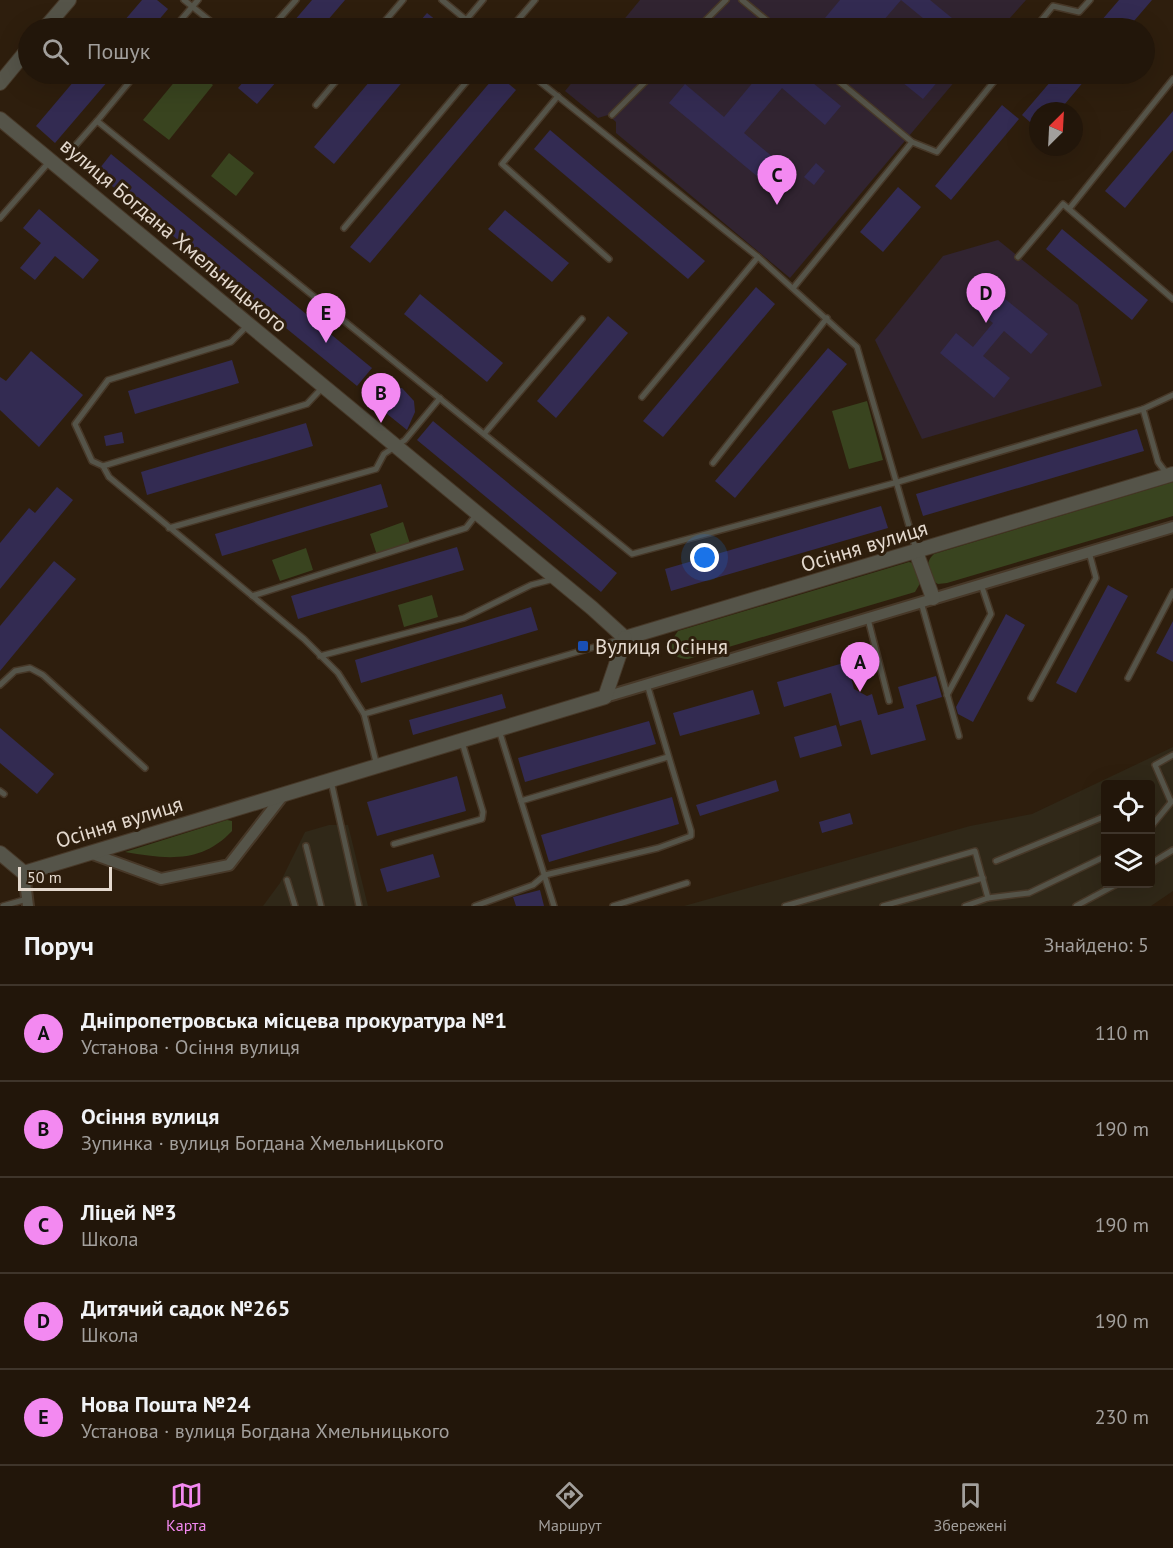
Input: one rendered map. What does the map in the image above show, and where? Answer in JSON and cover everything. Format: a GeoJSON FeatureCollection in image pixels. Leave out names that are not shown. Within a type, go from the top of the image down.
{"type":"FeatureCollection","features":[{"type":"Feature","properties":{"kind":"street"},"geometry":{"type":"LineString","coordinates":[[54,18],[69,0]]}},
{"type":"Feature","properties":{"kind":"street"},"geometry":{"type":"LineString","coordinates":[[0,83],[18,61]]}},
{"type":"Feature","properties":{"kind":"street","name":"вулиця Богдана Хмельницького"},"geometry":{"type":"LineString","coordinates":[[0,119],[250,324],[625,638]]}},
{"type":"Feature","properties":{"kind":"street","name":"Осіння вулиця"},"geometry":{"type":"LineString","coordinates":[[625,638],[1171,475]]}},
{"type":"Feature","properties":{"kind":"street","name":"Осіння вулиця"},"geometry":{"type":"LineString","coordinates":[[24,873],[1173,527]]}},
{"type":"Feature","properties":{"kind":"street"},"geometry":{"type":"LineString","coordinates":[[916,552],[927,600]]}},
{"type":"Feature","properties":{"kind":"street"},"geometry":{"type":"LineString","coordinates":[[605,697],[625,638]]}},
{"type":"Feature","properties":{"kind":"street"},"geometry":{"type":"LineString","coordinates":[[90,853],[161,879],[229,865],[284,794]]}},
{"type":"Feature","properties":{"kind":"street"},"geometry":{"type":"LineString","coordinates":[[0,853],[24,873],[28,902]]}},
{"type":"Feature","properties":{"kind":"lane"},"geometry":{"type":"LineString","coordinates":[[184,0],[206,18]]}},
{"type":"Feature","properties":{"kind":"lane"},"geometry":{"type":"LineString","coordinates":[[183,18],[198,0]]}},
{"type":"Feature","properties":{"kind":"lane"},"geometry":{"type":"LineString","coordinates":[[280,18],[296,0]]}},
{"type":"Feature","properties":{"kind":"lane"},"geometry":{"type":"LineString","coordinates":[[388,18],[403,0]]}},
{"type":"Feature","properties":{"kind":"lane"},"geometry":{"type":"LineString","coordinates":[[442,0],[464,18]]}},
{"type":"Feature","properties":{"kind":"lane"},"geometry":{"type":"LineString","coordinates":[[468,18],[483,0]]}},
{"type":"Feature","properties":{"kind":"lane"},"geometry":{"type":"LineString","coordinates":[[520,18],[535,0]]}},
{"type":"Feature","properties":{"kind":"lane"},"geometry":{"type":"LineString","coordinates":[[708,18],[726,0]]}},
{"type":"Feature","properties":{"kind":"lane"},"geometry":{"type":"LineString","coordinates":[[742,0],[764,18]]}},
{"type":"Feature","properties":{"kind":"lane"},"geometry":{"type":"LineString","coordinates":[[1047,0],[1053,6],[1079,12],[1090,0]]}},
{"type":"Feature","properties":{"kind":"lane"},"geometry":{"type":"LineString","coordinates":[[1043,18],[1053,6]]}},
{"type":"Feature","properties":{"kind":"lane"},"geometry":{"type":"LineString","coordinates":[[1068,209],[1173,79]]}},
{"type":"Feature","properties":{"kind":"lane"},"geometry":{"type":"LineString","coordinates":[[75,146],[128,84]]}},
{"type":"Feature","properties":{"kind":"lane"},"geometry":{"type":"LineString","coordinates":[[316,105],[334,84]]}},
{"type":"Feature","properties":{"kind":"lane"},"geometry":{"type":"LineString","coordinates":[[344,228],[465,84]]}},
{"type":"Feature","properties":{"kind":"lane"},"geometry":{"type":"LineString","coordinates":[[543,84],[794,287],[857,347],[898,482],[916,552]]}},
{"type":"Feature","properties":{"kind":"lane"},"geometry":{"type":"LineString","coordinates":[[612,115],[643,84]]}},
{"type":"Feature","properties":{"kind":"lane"},"geometry":{"type":"LineString","coordinates":[[842,84],[912,142],[937,152],[991,84]]}},
{"type":"Feature","properties":{"kind":"lane"},"geometry":{"type":"LineString","coordinates":[[558,96],[502,164],[609,259]]}},
{"type":"Feature","properties":{"kind":"lane"},"geometry":{"type":"LineString","coordinates":[[97,121],[632,554],[898,482],[1143,409],[1173,395]]}},
{"type":"Feature","properties":{"kind":"lane"},"geometry":{"type":"LineString","coordinates":[[794,287],[912,142]]}},
{"type":"Feature","properties":{"kind":"lane"},"geometry":{"type":"LineString","coordinates":[[0,218],[51,160]]}},
{"type":"Feature","properties":{"kind":"lane"},"geometry":{"type":"LineString","coordinates":[[1018,257],[1063,204],[1173,299]]}},
{"type":"Feature","properties":{"kind":"lane"},"geometry":{"type":"LineString","coordinates":[[642,397],[758,257]]}},
{"type":"Feature","properties":{"kind":"lane"},"geometry":{"type":"LineString","coordinates":[[712,463],[827,318]]}},
{"type":"Feature","properties":{"kind":"lane"},"geometry":{"type":"LineString","coordinates":[[484,434],[582,319]]}},
{"type":"Feature","properties":{"kind":"lane"},"geometry":{"type":"LineString","coordinates":[[250,324],[231,342],[108,380],[75,424],[92,461],[103,466],[109,477],[252,596],[338,673],[364,714],[377,766]]}},
{"type":"Feature","properties":{"kind":"lane"},"geometry":{"type":"LineString","coordinates":[[103,466],[307,404],[323,386]]}},
{"type":"Feature","properties":{"kind":"lane"},"geometry":{"type":"LineString","coordinates":[[169,528],[376,469],[384,454],[405,440],[440,398]]}},
{"type":"Feature","properties":{"kind":"lane"},"geometry":{"type":"LineString","coordinates":[[1143,409],[1158,462],[1171,475]]}},
{"type":"Feature","properties":{"kind":"lane"},"geometry":{"type":"LineString","coordinates":[[252,596],[466,528],[477,514]]}},
{"type":"Feature","properties":{"kind":"lane"},"geometry":{"type":"LineString","coordinates":[[1031,698],[1096,578],[1089,552]]}},
{"type":"Feature","properties":{"kind":"lane"},"geometry":{"type":"LineString","coordinates":[[320,656],[464,618],[531,585],[555,579]]}},
{"type":"Feature","properties":{"kind":"lane"},"geometry":{"type":"LineString","coordinates":[[947,695],[991,614],[981,584]]}},
{"type":"Feature","properties":{"kind":"lane"},"geometry":{"type":"LineString","coordinates":[[1128,678],[1173,592]]}},
{"type":"Feature","properties":{"kind":"lane"},"geometry":{"type":"LineString","coordinates":[[927,600],[947,695],[959,736]]}},
{"type":"Feature","properties":{"kind":"lane"},"geometry":{"type":"LineString","coordinates":[[868,617],[889,701]]}},
{"type":"Feature","properties":{"kind":"lane"},"geometry":{"type":"LineString","coordinates":[[364,714],[625,638]]}},
{"type":"Feature","properties":{"kind":"lane"},"geometry":{"type":"LineString","coordinates":[[0,685],[15,671],[30,668],[43,675],[145,768]]}},
{"type":"Feature","properties":{"kind":"lane"},"geometry":{"type":"LineString","coordinates":[[475,906],[533,885],[544,875],[658,848],[691,836],[647,684]]}},
{"type":"Feature","properties":{"kind":"lane"},"geometry":{"type":"LineString","coordinates":[[499,729],[554,906]]}},
{"type":"Feature","properties":{"kind":"lane"},"geometry":{"type":"LineString","coordinates":[[394,844],[482,819],[483,812],[462,740]]}},
{"type":"Feature","properties":{"kind":"lane"},"geometry":{"type":"LineString","coordinates":[[1155,822],[1172,801],[1155,765],[1173,755]]}},
{"type":"Feature","properties":{"kind":"lane"},"geometry":{"type":"LineString","coordinates":[[521,801],[668,757]]}},
{"type":"Feature","properties":{"kind":"lane"},"geometry":{"type":"LineString","coordinates":[[331,780],[359,906]]}},
{"type":"Feature","properties":{"kind":"lane"},"geometry":{"type":"LineString","coordinates":[[996,861],[1101,818]]}},
{"type":"Feature","properties":{"kind":"lane"},"geometry":{"type":"LineString","coordinates":[[306,846],[321,906]]}},
{"type":"Feature","properties":{"kind":"lane"},"geometry":{"type":"LineString","coordinates":[[1155,861],[1173,850]]}},
{"type":"Feature","properties":{"kind":"lane"},"geometry":{"type":"LineString","coordinates":[[785,906],[975,851],[988,898]]}},
{"type":"Feature","properties":{"kind":"lane"},"geometry":{"type":"LineString","coordinates":[[965,906],[988,898],[1029,893],[1101,858]]}},
{"type":"Feature","properties":{"kind":"lane"},"geometry":{"type":"LineString","coordinates":[[883,906],[983,878]]}},
{"type":"Feature","properties":{"kind":"lane"},"geometry":{"type":"LineString","coordinates":[[287,880],[295,906]]}},
{"type":"Feature","properties":{"kind":"lane"},"geometry":{"type":"LineString","coordinates":[[613,906],[687,883]]}},
{"type":"Feature","properties":{"kind":"lane"},"geometry":{"type":"LineString","coordinates":[[1076,906],[1110,888]]}},
{"type":"Feature","properties":{"kind":"lane"},"geometry":{"type":"LineString","coordinates":[[3,906],[28,902]]}},
{"type":"Feature","properties":{"kind":"shaded area"},"geometry":{"type":"Polygon","coordinates":[[[640,0],[1026,0],[1010,18],[625,18],[640,0]]]}},
{"type":"Feature","properties":{"kind":"shaded area"},"geometry":{"type":"Polygon","coordinates":[[[571,84],[953,84],[790,278],[616,133],[616,122],[608,115],[598,118],[565,91],[571,84]]]}},
{"type":"Feature","properties":{"kind":"shaded area"},"geometry":{"type":"Polygon","coordinates":[[[998,240],[1078,305],[1102,386],[922,439],[875,340],[943,256],[998,240]]]}},
{"type":"Feature","properties":{"kind":"shaded area"},"geometry":{"type":"Polygon","coordinates":[[[1173,747],[1173,891],[1151,906],[684,906],[970,826],[1032,814],[1101,781],[1101,888],[1155,888],[1155,780],[1104,780],[1173,747]]]}},
{"type":"Feature","properties":{"kind":"shaded area"},"geometry":{"type":"Polygon","coordinates":[[[329,825],[348,825],[368,906],[263,906],[280,883],[305,832],[329,825]]]}},
{"type":"Feature","properties":{"kind":"green space"},"geometry":{"type":"Polygon","coordinates":[[[173,84],[213,85],[169,140],[143,120],[173,84]]]}},
{"type":"Feature","properties":{"kind":"green space"},"geometry":{"type":"Polygon","coordinates":[[[229,153],[254,173],[236,196],[211,176],[229,153]]]}},
{"type":"Feature","properties":{"kind":"green space"},"geometry":{"type":"Polygon","coordinates":[[[867,401],[883,460],[849,469],[832,411],[867,401]]]}},
{"type":"Feature","properties":{"kind":"green space"},"geometry":{"type":"Polygon","coordinates":[[[1173,482],[1173,516],[947,583],[938,584],[931,580],[928,563],[934,554],[1173,482]]]}},
{"type":"Feature","properties":{"kind":"green space"},"geometry":{"type":"Polygon","coordinates":[[[403,522],[410,544],[377,555],[370,534],[403,522]]]}},
{"type":"Feature","properties":{"kind":"green space"},"geometry":{"type":"Polygon","coordinates":[[[306,548],[313,570],[280,581],[272,560],[306,548]]]}},
{"type":"Feature","properties":{"kind":"green space"},"geometry":{"type":"Polygon","coordinates":[[[909,562],[913,563],[922,580],[915,592],[688,659],[678,657],[670,648],[669,644],[678,631],[909,562]]]}},
{"type":"Feature","properties":{"kind":"green space"},"geometry":{"type":"Polygon","coordinates":[[[432,595],[438,617],[404,627],[398,605],[432,595]]]}},
{"type":"Feature","properties":{"kind":"green space"},"geometry":{"type":"Polygon","coordinates":[[[227,820],[232,821],[232,831],[220,842],[195,854],[169,857],[125,852],[227,820]]]}},
{"type":"Feature","properties":{"kind":"building"},"geometry":{"type":"Polygon","coordinates":[[[142,0],[157,0],[168,9],[160,18],[127,18],[142,0]]]}},
{"type":"Feature","properties":{"kind":"building"},"geometry":{"type":"Polygon","coordinates":[[[312,0],[345,0],[330,18],[297,18],[312,0]]]}},
{"type":"Feature","properties":{"kind":"building"},"geometry":{"type":"Polygon","coordinates":[[[840,0],[901,0],[886,18],[825,18],[840,0]]]}},
{"type":"Feature","properties":{"kind":"building"},"geometry":{"type":"Polygon","coordinates":[[[901,0],[930,0],[952,18],[923,18],[901,0]]]}},
{"type":"Feature","properties":{"kind":"building"},"geometry":{"type":"Polygon","coordinates":[[[1119,0],[1152,0],[1137,18],[1104,18],[1119,0]]]}},
{"type":"Feature","properties":{"kind":"building"},"geometry":{"type":"Polygon","coordinates":[[[427,13],[433,18],[423,18],[427,13]]]}},
{"type":"Feature","properties":{"kind":"building"},"geometry":{"type":"Polygon","coordinates":[[[72,84],[105,84],[55,143],[36,126],[72,84]]]}},
{"type":"Feature","properties":{"kind":"building"},"geometry":{"type":"Polygon","coordinates":[[[241,84],[274,84],[257,104],[238,88],[241,84]]]}},
{"type":"Feature","properties":{"kind":"building"},"geometry":{"type":"Polygon","coordinates":[[[368,84],[401,84],[334,164],[314,147],[368,84]]]}},
{"type":"Feature","properties":{"kind":"building"},"geometry":{"type":"Polygon","coordinates":[[[489,84],[509,84],[516,90],[370,263],[350,247],[489,84]]]}},
{"type":"Feature","properties":{"kind":"building"},"geometry":{"type":"Polygon","coordinates":[[[685,84],[724,117],[752,84],[814,84],[841,106],[825,125],[782,88],[744,133],[786,168],[770,187],[669,103],[685,84]]]}},
{"type":"Feature","properties":{"kind":"building"},"geometry":{"type":"Polygon","coordinates":[[[904,84],[936,84],[923,99],[904,84]]]}},
{"type":"Feature","properties":{"kind":"building"},"geometry":{"type":"Polygon","coordinates":[[[1048,84],[1082,84],[1067,102],[1033,102],[1048,84]]]}},
{"type":"Feature","properties":{"kind":"building"},"geometry":{"type":"Polygon","coordinates":[[[1002,105],[1019,119],[951,200],[935,186],[1002,105]]]}},
{"type":"Feature","properties":{"kind":"building"},"geometry":{"type":"Polygon","coordinates":[[[1029,107],[1029,121],[1022,115],[1029,107]]]}},
{"type":"Feature","properties":{"kind":"building"},"geometry":{"type":"Polygon","coordinates":[[[1173,111],[1173,150],[1125,208],[1105,191],[1173,111]]]}},
{"type":"Feature","properties":{"kind":"building"},"geometry":{"type":"Polygon","coordinates":[[[550,130],[705,261],[688,279],[534,149],[550,130]]]}},
{"type":"Feature","properties":{"kind":"building"},"geometry":{"type":"Polygon","coordinates":[[[111,154],[372,368],[357,386],[96,173],[111,154]]]}},
{"type":"Feature","properties":{"kind":"building"},"geometry":{"type":"Polygon","coordinates":[[[816,163],[825,171],[814,185],[804,177],[816,163]]]}},
{"type":"Feature","properties":{"kind":"building"},"geometry":{"type":"Polygon","coordinates":[[[898,187],[921,207],[883,252],[860,232],[898,187]]]}},
{"type":"Feature","properties":{"kind":"building"},"geometry":{"type":"Polygon","coordinates":[[[39,209],[99,260],[83,279],[55,256],[35,280],[20,268],[41,243],[23,228],[39,209]]]}},
{"type":"Feature","properties":{"kind":"building"},"geometry":{"type":"Polygon","coordinates":[[[505,210],[569,263],[552,282],[488,229],[505,210]]]}},
{"type":"Feature","properties":{"kind":"building"},"geometry":{"type":"Polygon","coordinates":[[[1062,229],[1148,300],[1132,320],[1046,249],[1062,229]]]}},
{"type":"Feature","properties":{"kind":"building"},"geometry":{"type":"Polygon","coordinates":[[[756,287],[775,304],[663,437],[643,421],[756,287]]]}},
{"type":"Feature","properties":{"kind":"building"},"geometry":{"type":"Polygon","coordinates":[[[993,289],[1048,334],[1031,354],[1004,331],[983,356],[1010,378],[994,398],[940,353],[956,333],[973,347],[993,323],[976,310],[993,289]]]}},
{"type":"Feature","properties":{"kind":"building"},"geometry":{"type":"Polygon","coordinates":[[[420,294],[503,363],[487,382],[404,314],[420,294]]]}},
{"type":"Feature","properties":{"kind":"building"},"geometry":{"type":"Polygon","coordinates":[[[608,316],[628,333],[556,418],[537,401],[608,316]]]}},
{"type":"Feature","properties":{"kind":"building"},"geometry":{"type":"Polygon","coordinates":[[[828,348],[847,364],[735,498],[715,481],[828,348]]]}},
{"type":"Feature","properties":{"kind":"building"},"geometry":{"type":"Polygon","coordinates":[[[31,351],[83,395],[39,447],[0,410],[0,377],[6,381],[31,351]]]}},
{"type":"Feature","properties":{"kind":"building"},"geometry":{"type":"Polygon","coordinates":[[[232,360],[239,383],[135,414],[128,391],[232,360]]]}},
{"type":"Feature","properties":{"kind":"building"},"geometry":{"type":"Polygon","coordinates":[[[391,387],[402,388],[414,401],[415,412],[407,430],[371,401],[380,391],[391,387]]]}},
{"type":"Feature","properties":{"kind":"building"},"geometry":{"type":"Polygon","coordinates":[[[433,421],[617,573],[601,592],[417,440],[433,421]]]}},
{"type":"Feature","properties":{"kind":"building"},"geometry":{"type":"Polygon","coordinates":[[[306,423],[313,446],[147,495],[141,472],[306,423]]]}},
{"type":"Feature","properties":{"kind":"building"},"geometry":{"type":"Polygon","coordinates":[[[1137,429],[1144,451],[923,516],[916,494],[1137,429]]]}},
{"type":"Feature","properties":{"kind":"building"},"geometry":{"type":"Polygon","coordinates":[[[122,432],[124,443],[106,446],[104,436],[122,432]]]}},
{"type":"Feature","properties":{"kind":"building"},"geometry":{"type":"Polygon","coordinates":[[[381,484],[388,507],[222,556],[215,534],[381,484]]]}},
{"type":"Feature","properties":{"kind":"building"},"geometry":{"type":"Polygon","coordinates":[[[57,487],[73,500],[0,589],[0,543],[29,508],[35,513],[57,487]]]}},
{"type":"Feature","properties":{"kind":"building"},"geometry":{"type":"Polygon","coordinates":[[[881,506],[888,528],[671,591],[665,569],[881,506]]]}},
{"type":"Feature","properties":{"kind":"building"},"geometry":{"type":"Polygon","coordinates":[[[457,547],[464,570],[298,619],[291,596],[457,547]]]}},
{"type":"Feature","properties":{"kind":"building"},"geometry":{"type":"Polygon","coordinates":[[[54,561],[76,579],[0,671],[0,626],[54,561]]]}},
{"type":"Feature","properties":{"kind":"building"},"geometry":{"type":"Polygon","coordinates":[[[1108,585],[1128,596],[1076,693],[1056,683],[1108,585]]]}},
{"type":"Feature","properties":{"kind":"building"},"geometry":{"type":"Polygon","coordinates":[[[531,607],[538,630],[361,683],[355,660],[531,607]]]}},
{"type":"Feature","properties":{"kind":"building"},"geometry":{"type":"Polygon","coordinates":[[[1006,614],[1025,625],[973,722],[958,714],[956,707],[1006,614]]]}},
{"type":"Feature","properties":{"kind":"building"},"geometry":{"type":"Polygon","coordinates":[[[1173,621],[1173,662],[1156,653],[1173,621]]]}},
{"type":"Feature","properties":{"kind":"building"},"geometry":{"type":"Polygon","coordinates":[[[847,662],[854,689],[867,696],[872,694],[878,715],[904,708],[898,687],[936,676],[942,697],[916,705],[926,740],[871,755],[861,720],[840,726],[831,693],[784,707],[777,682],[847,662]]]}},
{"type":"Feature","properties":{"kind":"building"},"geometry":{"type":"Polygon","coordinates":[[[753,690],[760,714],[680,736],[673,713],[753,690]]]}},
{"type":"Feature","properties":{"kind":"building"},"geometry":{"type":"Polygon","coordinates":[[[502,694],[506,708],[413,735],[409,720],[502,694]]]}},
{"type":"Feature","properties":{"kind":"building"},"geometry":{"type":"Polygon","coordinates":[[[649,721],[656,744],[525,782],[518,758],[649,721]]]}},
{"type":"Feature","properties":{"kind":"building"},"geometry":{"type":"Polygon","coordinates":[[[836,725],[842,746],[800,758],[794,737],[836,725]]]}},
{"type":"Feature","properties":{"kind":"building"},"geometry":{"type":"Polygon","coordinates":[[[0,728],[54,774],[37,794],[0,763],[0,728]]]}},
{"type":"Feature","properties":{"kind":"building"},"geometry":{"type":"Polygon","coordinates":[[[457,776],[466,811],[377,836],[367,802],[457,776]]]}},
{"type":"Feature","properties":{"kind":"building"},"geometry":{"type":"Polygon","coordinates":[[[776,780],[779,791],[700,816],[696,805],[776,780]]]}},
{"type":"Feature","properties":{"kind":"building"},"geometry":{"type":"Polygon","coordinates":[[[672,797],[679,824],[549,862],[541,835],[672,797]]]}},
{"type":"Feature","properties":{"kind":"building"},"geometry":{"type":"Polygon","coordinates":[[[850,813],[853,824],[822,833],[819,822],[850,813]]]}},
{"type":"Feature","properties":{"kind":"building"},"geometry":{"type":"Polygon","coordinates":[[[433,854],[440,877],[387,892],[380,869],[433,854]]]}},
{"type":"Feature","properties":{"kind":"building"},"geometry":{"type":"Polygon","coordinates":[[[540,890],[544,906],[516,906],[513,897],[540,890]]]}},
{"type":"Feature","properties":{"kind":"place","name":"Ліцей №3"},"geometry":{"type":"Point","coordinates":[777,205]}},
{"type":"Feature","properties":{"kind":"place","name":"Дитячий садок №265"},"geometry":{"type":"Point","coordinates":[986,323]}},
{"type":"Feature","properties":{"kind":"place","name":"Нова Пошта №24"},"geometry":{"type":"Point","coordinates":[326,343]}},
{"type":"Feature","properties":{"kind":"place","name":"Осіння вулиця"},"geometry":{"type":"Point","coordinates":[381,423]}},
{"type":"Feature","properties":{"kind":"place","name":"Вулиця Осіння"},"geometry":{"type":"Point","coordinates":[583,646]}},
{"type":"Feature","properties":{"kind":"place","name":"Дніпропетровська місцева прокуратура №1"},"geometry":{"type":"Point","coordinates":[860,692]}}]}
